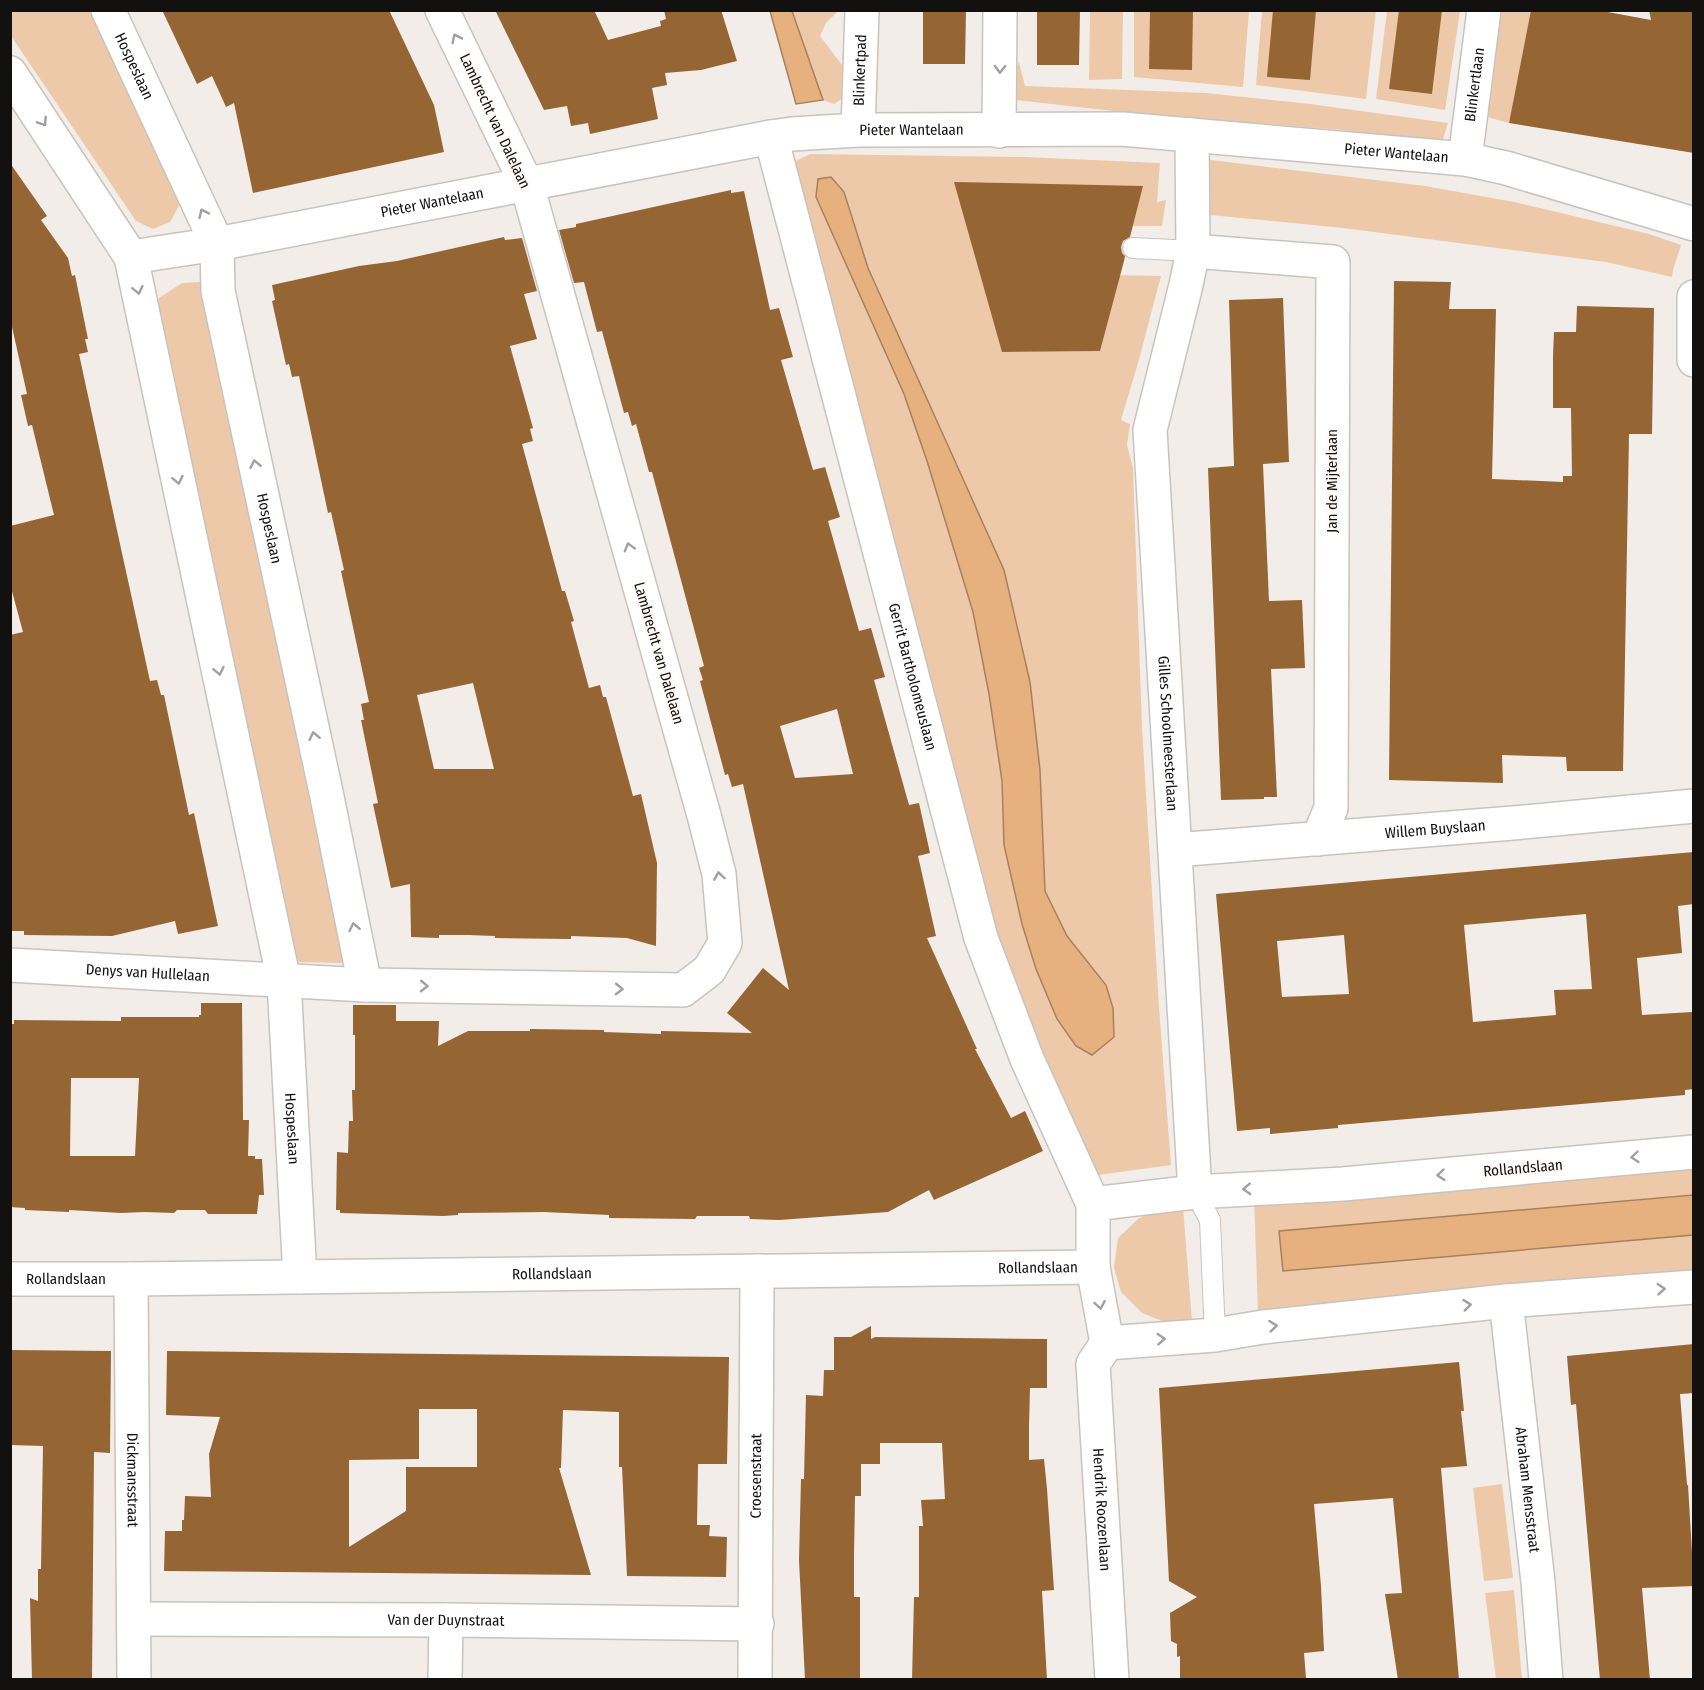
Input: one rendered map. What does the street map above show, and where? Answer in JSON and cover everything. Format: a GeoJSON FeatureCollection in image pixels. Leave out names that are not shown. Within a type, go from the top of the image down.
{"type":"FeatureCollection","features":[{"type":"Feature","properties":{"kind":"street","name":"Hospeslaan"},"geometry":{"type":"LineString","coordinates":[[108,10],[217,244],[218,291],[326,792],[365,985]]}},
{"type":"Feature","properties":{"kind":"street","name":"Lambrecht van Dalelaan"},"geometry":{"type":"LineString","coordinates":[[365,985],[683,990],[709,970],[725,943],[719,874],[705,819],[527,185],[442,10]]}},
{"type":"Feature","properties":{"kind":"street","name":"Blinkertpad"},"geometry":{"type":"LineString","coordinates":[[858,130],[862,10]]}},
{"type":"Feature","properties":{"kind":"street"},"geometry":{"type":"LineString","coordinates":[[999,130],[1000,10]]}},
{"type":"Feature","properties":{"kind":"street","name":"Blinkertlaan"},"geometry":{"type":"LineString","coordinates":[[1465,159],[1484,10]]}},
{"type":"Feature","properties":{"kind":"street","name":"Hospeslaan"},"geometry":{"type":"LineString","coordinates":[[10,73],[131,257],[284,981],[300,1277]]}},
{"type":"Feature","properties":{"kind":"street","name":"Pieter Wantelaan"},"geometry":{"type":"LineString","coordinates":[[131,257],[217,244],[771,137],[858,130],[1122,129],[1465,159],[1506,168],[1694,224]]}},
{"type":"Feature","properties":{"kind":"street","name":"Gilles Schoolmeesterlaan"},"geometry":{"type":"LineString","coordinates":[[1192,135],[1192,250],[1186,285],[1150,430],[1195,1192]]}},
{"type":"Feature","properties":{"kind":"street","name":"Gerrit Bartholomeuslaan"},"geometry":{"type":"LineString","coordinates":[[771,137],[981,938],[1027,1059],[1093,1204]]}},
{"type":"Feature","properties":{"kind":"street","name":"Jan de Mijterlaan"},"geometry":{"type":"LineString","coordinates":[[1192,250],[1333,261],[1330,808],[1318,838]]}},
{"type":"Feature","properties":{"kind":"street"},"geometry":{"type":"LineString","coordinates":[[1694,297],[1694,360]]}},
{"type":"Feature","properties":{"kind":"street","name":"Willem Buyslaan"},"geometry":{"type":"LineString","coordinates":[[1175,850],[1694,806]]}},
{"type":"Feature","properties":{"kind":"street","name":"Denys van Hullelaan"},"geometry":{"type":"LineString","coordinates":[[10,965],[284,981]]}},
{"type":"Feature","properties":{"kind":"street"},"geometry":{"type":"LineString","coordinates":[[284,981],[365,985]]}},
{"type":"Feature","properties":{"kind":"street","name":"Rollandslaan"},"geometry":{"type":"LineString","coordinates":[[1107,1342],[1093,1267],[1093,1204],[1195,1192],[1343,1184],[1694,1152]]}},
{"type":"Feature","properties":{"kind":"street","name":"Rollandslaan"},"geometry":{"type":"LineString","coordinates":[[10,1279],[131,1280],[1093,1267]]}},
{"type":"Feature","properties":{"kind":"street","name":"Croesenstraat"},"geometry":{"type":"LineString","coordinates":[[755,1680],[757,1271]]}},
{"type":"Feature","properties":{"kind":"street","name":"Dickmansstraat"},"geometry":{"type":"LineString","coordinates":[[131,1280],[134,1680]]}},
{"type":"Feature","properties":{"kind":"street"},"geometry":{"type":"LineString","coordinates":[[1107,1342],[1215,1335],[1263,1327],[1506,1301],[1694,1287]]}},
{"type":"Feature","properties":{"kind":"street","name":"Abraham Mensstraat"},"geometry":{"type":"LineString","coordinates":[[1506,1301],[1538,1582],[1546,1680]]}},
{"type":"Feature","properties":{"kind":"street","name":"Hendrik Roozenlaan"},"geometry":{"type":"LineString","coordinates":[[1107,1342],[1093,1364],[1112,1680]]}},
{"type":"Feature","properties":{"kind":"street","name":"Van der Duynstraat"},"geometry":{"type":"LineString","coordinates":[[134,1619],[757,1623]]}},
{"type":"Feature","properties":{"kind":"street"},"geometry":{"type":"LineString","coordinates":[[445,1680],[446,1620]]}},
{"type":"Feature","properties":{"kind":"lane"},"geometry":{"type":"LineString","coordinates":[[1133,248],[1192,250]]}},
{"type":"Feature","properties":{"kind":"lane","name":"Gilles Schoolmeesterlaan"},"geometry":{"type":"LineString","coordinates":[[1195,1192],[1210,1220],[1215,1335]]}},
{"type":"Feature","properties":{"kind":"shaded area"},"geometry":{"type":"Polygon","coordinates":[[[10,11],[96,11],[181,202],[170,222],[153,229],[136,221],[11,36],[10,11]]]}},
{"type":"Feature","properties":{"kind":"shaded area"},"geometry":{"type":"Polygon","coordinates":[[[770,11],[792,11],[823,100],[796,104],[770,11]]]}},
{"type":"Feature","properties":{"kind":"shaded area"},"geometry":{"type":"Polygon","coordinates":[[[792,11],[838,11],[826,23],[820,36],[848,73],[849,94],[834,104],[823,100],[792,11]]]}},
{"type":"Feature","properties":{"kind":"shaded area"},"geometry":{"type":"Polygon","coordinates":[[[1090,11],[1123,11],[1122,79],[1089,80],[1090,11]]]}},
{"type":"Feature","properties":{"kind":"shaded area"},"geometry":{"type":"Polygon","coordinates":[[[1134,11],[1249,11],[1243,87],[1134,77],[1134,11]]]}},
{"type":"Feature","properties":{"kind":"shaded area"},"geometry":{"type":"Polygon","coordinates":[[[1262,11],[1376,11],[1366,99],[1256,85],[1262,11]]]}},
{"type":"Feature","properties":{"kind":"shaded area"},"geometry":{"type":"Polygon","coordinates":[[[1387,11],[1460,11],[1445,110],[1376,99],[1387,11]]]}},
{"type":"Feature","properties":{"kind":"shaded area"},"geometry":{"type":"Polygon","coordinates":[[[1494,11],[1531,11],[1509,123],[1479,115],[1494,11]]]}},
{"type":"Feature","properties":{"kind":"shaded area"},"geometry":{"type":"Polygon","coordinates":[[[1019,62],[1025,86],[1206,93],[1310,104],[1448,123],[1443,139],[1423,147],[1343,130],[1140,114],[1016,100],[1014,75],[1019,62]]]}},
{"type":"Feature","properties":{"kind":"shaded area"},"geometry":{"type":"Polygon","coordinates":[[[810,154],[1025,157],[1160,163],[1157,202],[1166,200],[1162,226],[1108,226],[1107,275],[1161,276],[1121,420],[1130,424],[1127,445],[1133,468],[1142,728],[1171,1165],[1098,1175],[1003,974],[938,704],[792,163],[810,154]],[[844,192],[816,197],[904,394],[973,612],[989,694],[1002,781],[1004,845],[1022,924],[1036,969],[1107,985],[1067,936],[1045,891],[1040,770],[1030,682],[1004,570],[868,268],[844,192]]]}},
{"type":"Feature","properties":{"kind":"shaded area"},"geometry":{"type":"Polygon","coordinates":[[[1203,159],[1425,186],[1514,202],[1649,234],[1681,245],[1672,277],[1606,262],[1343,228],[1200,214],[1203,159]]]}},
{"type":"Feature","properties":{"kind":"shaded area"},"geometry":{"type":"Polygon","coordinates":[[[831,177],[844,192],[868,268],[1004,570],[1030,682],[1040,770],[1045,891],[1067,936],[1106,985],[1113,1008],[1114,1037],[1092,1055],[1076,1046],[1057,1019],[1036,969],[1022,924],[1004,845],[1002,781],[989,694],[973,612],[904,394],[816,197],[818,179],[831,177]]]}},
{"type":"Feature","properties":{"kind":"shaded area"},"geometry":{"type":"Polygon","coordinates":[[[200,282],[214,310],[258,555],[344,963],[298,962],[234,686],[157,313],[159,298],[182,283],[200,282]]]}},
{"type":"Feature","properties":{"kind":"shaded area"},"geometry":{"type":"Polygon","coordinates":[[[1693,1162],[1693,1195],[1280,1231],[1283,1271],[1693,1235],[1693,1274],[1258,1313],[1254,1196],[1693,1162]]]}},
{"type":"Feature","properties":{"kind":"shaded area"},"geometry":{"type":"Polygon","coordinates":[[[1693,1195],[1693,1235],[1283,1271],[1279,1231],[1693,1195]]]}},
{"type":"Feature","properties":{"kind":"shaded area"},"geometry":{"type":"Polygon","coordinates":[[[1183,1207],[1192,1321],[1162,1321],[1142,1313],[1121,1292],[1114,1268],[1118,1238],[1138,1219],[1152,1212],[1183,1207]]]}},
{"type":"Feature","properties":{"kind":"shaded area"},"geometry":{"type":"Polygon","coordinates":[[[1502,1484],[1513,1578],[1484,1581],[1473,1488],[1502,1484]]]}},
{"type":"Feature","properties":{"kind":"shaded area"},"geometry":{"type":"Polygon","coordinates":[[[1514,1590],[1522,1679],[1496,1679],[1485,1593],[1514,1590]]]}},
{"type":"Feature","properties":{"kind":"building"},"geometry":{"type":"Polygon","coordinates":[[[162,10],[389,10],[434,105],[444,152],[253,193],[234,103],[226,107],[212,76],[197,84],[162,10]]]}},
{"type":"Feature","properties":{"kind":"building"},"geometry":{"type":"Polygon","coordinates":[[[495,10],[594,10],[608,40],[661,26],[660,21],[666,19],[664,10],[721,10],[737,61],[701,70],[665,73],[667,85],[652,88],[658,119],[590,134],[588,123],[571,126],[567,106],[544,110],[495,10]]]}},
{"type":"Feature","properties":{"kind":"building"},"geometry":{"type":"Polygon","coordinates":[[[923,10],[966,10],[965,64],[923,64],[923,10]]]}},
{"type":"Feature","properties":{"kind":"building"},"geometry":{"type":"Polygon","coordinates":[[[1037,10],[1080,10],[1079,65],[1037,65],[1037,10]]]}},
{"type":"Feature","properties":{"kind":"building"},"geometry":{"type":"Polygon","coordinates":[[[1150,10],[1193,10],[1192,70],[1149,69],[1150,10]]]}},
{"type":"Feature","properties":{"kind":"building"},"geometry":{"type":"Polygon","coordinates":[[[1273,10],[1316,10],[1310,80],[1267,77],[1273,10]]]}},
{"type":"Feature","properties":{"kind":"building"},"geometry":{"type":"Polygon","coordinates":[[[1399,10],[1442,10],[1432,94],[1389,89],[1399,10]]]}},
{"type":"Feature","properties":{"kind":"building"},"geometry":{"type":"Polygon","coordinates":[[[1531,10],[1597,10],[1651,20],[1649,10],[1694,10],[1694,153],[1509,123],[1531,10]]]}},
{"type":"Feature","properties":{"kind":"building"},"geometry":{"type":"Polygon","coordinates":[[[10,163],[47,216],[41,220],[68,258],[72,276],[75,275],[88,339],[85,339],[88,352],[79,354],[150,681],[157,680],[161,695],[164,695],[189,815],[194,813],[218,926],[178,934],[175,921],[112,936],[24,935],[24,931],[10,931],[12,869],[10,869],[10,635],[23,632],[10,584],[10,526],[54,515],[32,425],[28,426],[21,395],[27,394],[10,318],[10,163]]]}},
{"type":"Feature","properties":{"kind":"building"},"geometry":{"type":"Polygon","coordinates":[[[954,182],[1143,186],[1130,237],[1123,241],[1121,247],[1125,256],[1124,261],[1100,351],[1002,352],[954,182]]]}},
{"type":"Feature","properties":{"kind":"building"},"geometry":{"type":"Polygon","coordinates":[[[731,190],[731,193],[744,191],[770,310],[779,308],[793,357],[781,360],[813,470],[825,467],[840,517],[828,521],[859,631],[871,628],[885,677],[874,680],[909,805],[919,803],[930,853],[918,856],[936,936],[927,938],[977,1049],[975,1049],[1011,1118],[1025,1111],[1043,1151],[934,1200],[929,1190],[888,1212],[779,1220],[750,1219],[749,1216],[697,1216],[695,1219],[609,1218],[609,1215],[544,1212],[458,1213],[458,1215],[443,1216],[340,1213],[340,1210],[336,1210],[337,1152],[348,1153],[349,1121],[353,1121],[355,1035],[353,1035],[353,1005],[396,1005],[396,1021],[439,1021],[438,1046],[468,1031],[530,1031],[530,1029],[604,1030],[604,1032],[661,1034],[661,1031],[752,1033],[727,1013],[763,968],[789,990],[743,784],[732,787],[728,774],[725,775],[700,681],[703,680],[699,668],[704,666],[652,472],[649,472],[636,424],[632,426],[628,412],[624,413],[602,331],[597,332],[584,282],[574,283],[559,230],[576,227],[576,224],[731,190]],[[837,709],[780,726],[795,778],[853,774],[837,709]]]}},
{"type":"Feature","properties":{"kind":"building"},"geometry":{"type":"Polygon","coordinates":[[[504,237],[505,240],[522,238],[537,291],[524,294],[537,339],[510,346],[533,428],[530,429],[533,441],[522,444],[562,591],[565,591],[574,621],[571,622],[589,688],[600,685],[603,697],[606,697],[633,796],[641,794],[657,863],[656,946],[627,938],[571,936],[571,939],[495,938],[495,936],[468,935],[439,935],[439,938],[411,937],[410,884],[391,888],[373,804],[378,803],[361,720],[364,720],[361,704],[369,702],[341,571],[344,570],[331,512],[328,513],[299,376],[292,377],[289,364],[286,365],[272,301],[275,300],[272,285],[359,266],[397,261],[504,237]],[[473,683],[417,695],[434,769],[494,769],[473,683]]]}},
{"type":"Feature","properties":{"kind":"building"},"geometry":{"type":"Polygon","coordinates":[[[1394,281],[1451,282],[1449,309],[1496,309],[1492,479],[1563,482],[1563,476],[1572,476],[1571,408],[1553,408],[1553,356],[1554,332],[1576,332],[1577,306],[1654,308],[1652,434],[1629,434],[1623,771],[1567,771],[1566,757],[1502,755],[1503,783],[1389,780],[1394,281]]]}},
{"type":"Feature","properties":{"kind":"building"},"geometry":{"type":"Polygon","coordinates":[[[1283,298],[1289,462],[1263,464],[1269,601],[1302,600],[1305,668],[1271,669],[1277,797],[1221,800],[1208,468],[1234,466],[1229,300],[1283,298]]]}},
{"type":"Feature","properties":{"kind":"building"},"geometry":{"type":"Polygon","coordinates":[[[1694,852],[1694,904],[1678,906],[1682,953],[1637,958],[1642,1015],[1692,1012],[1694,1089],[1685,1090],[1685,1095],[1338,1125],[1338,1128],[1270,1134],[1270,1128],[1237,1131],[1216,894],[1694,852]],[[1586,914],[1464,925],[1473,1022],[1556,1015],[1554,990],[1592,989],[1586,914]],[[1344,935],[1277,941],[1282,997],[1349,994],[1344,935]]]}},
{"type":"Feature","properties":{"kind":"building"},"geometry":{"type":"Polygon","coordinates":[[[201,1003],[242,1003],[243,1120],[249,1120],[248,1156],[262,1159],[264,1195],[259,1195],[257,1214],[208,1214],[205,1210],[177,1210],[174,1213],[69,1210],[69,1212],[10,1207],[10,1024],[14,1024],[14,1020],[121,1021],[121,1017],[199,1017],[201,1003]],[[71,1078],[70,1156],[135,1156],[139,1078],[71,1078]]]}},
{"type":"Feature","properties":{"kind":"building"},"geometry":{"type":"Polygon","coordinates":[[[871,1326],[871,1339],[875,1337],[1047,1339],[1047,1388],[1030,1388],[1029,1460],[1044,1459],[1047,1489],[1054,1590],[1042,1591],[1047,1680],[912,1680],[914,1597],[919,1597],[919,1526],[923,1526],[921,1500],[945,1499],[942,1443],[880,1443],[880,1464],[861,1464],[861,1496],[855,1496],[854,1597],[860,1597],[860,1680],[805,1680],[799,1560],[806,1395],[823,1396],[824,1370],[834,1370],[834,1337],[851,1337],[871,1326]]]}},
{"type":"Feature","properties":{"kind":"building"},"geometry":{"type":"Polygon","coordinates":[[[1694,1344],[1694,1393],[1680,1394],[1694,1586],[1642,1588],[1650,1680],[1600,1680],[1576,1404],[1571,1405],[1567,1356],[1694,1344]]]}},
{"type":"Feature","properties":{"kind":"building"},"geometry":{"type":"Polygon","coordinates":[[[10,1350],[111,1351],[110,1453],[94,1452],[92,1680],[32,1680],[30,1598],[38,1601],[38,1569],[41,1569],[43,1446],[10,1445],[10,1350]]]}},
{"type":"Feature","properties":{"kind":"building"},"geometry":{"type":"Polygon","coordinates":[[[167,1351],[729,1357],[727,1464],[698,1464],[697,1525],[710,1525],[709,1536],[727,1537],[726,1577],[627,1576],[622,1467],[619,1467],[619,1412],[563,1410],[561,1468],[559,1468],[591,1575],[164,1571],[165,1531],[182,1531],[185,1496],[211,1497],[209,1454],[220,1417],[166,1415],[167,1351]],[[419,1409],[419,1459],[349,1460],[349,1547],[406,1511],[406,1467],[477,1467],[477,1409],[419,1409]]]}},
{"type":"Feature","properties":{"kind":"building"},"geometry":{"type":"Polygon","coordinates":[[[1459,1362],[1467,1466],[1441,1468],[1459,1680],[1398,1680],[1385,1594],[1402,1593],[1393,1498],[1314,1504],[1324,1651],[1304,1653],[1306,1678],[1180,1680],[1180,1656],[1177,1657],[1177,1644],[1171,1641],[1170,1613],[1197,1597],[1169,1581],[1159,1388],[1459,1362]]]}}]}
